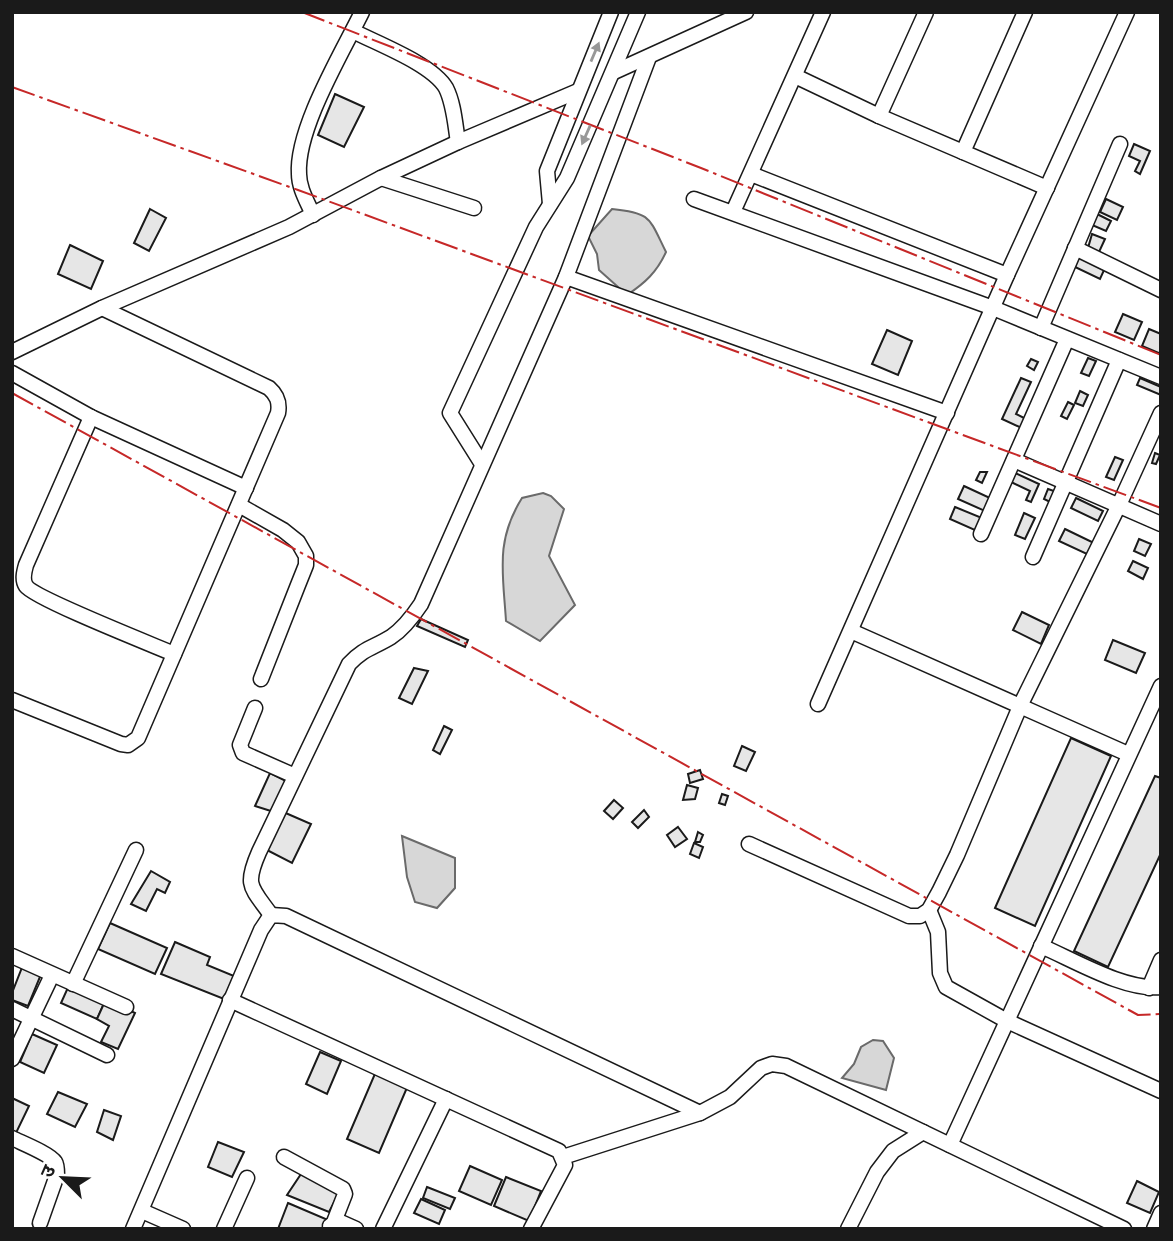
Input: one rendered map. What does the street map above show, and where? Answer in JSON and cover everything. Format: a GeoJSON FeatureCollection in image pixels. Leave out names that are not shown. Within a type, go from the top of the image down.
{"type":"FeatureCollection","features":[{"type":"Feature","properties":{"kind":"street"},"geometry":{"type":"LineString","coordinates":[[313,215],[299,177],[302,145],[316,108],[362,12]]}},
{"type":"Feature","properties":{"kind":"street"},"geometry":{"type":"LineString","coordinates":[[550,204],[547,171],[611,12]]}},
{"type":"Feature","properties":{"kind":"street"},"geometry":{"type":"LineString","coordinates":[[482,464],[450,413],[536,227],[567,178],[638,12]]}},
{"type":"Feature","properties":{"kind":"street"},"geometry":{"type":"LineString","coordinates":[[614,72],[746,12]]}},
{"type":"Feature","properties":{"kind":"street"},"geometry":{"type":"LineString","coordinates":[[733,212],[823,12]]}},
{"type":"Feature","properties":{"kind":"street"},"geometry":{"type":"LineString","coordinates":[[878,116],[926,12]]}},
{"type":"Feature","properties":{"kind":"street"},"geometry":{"type":"LineString","coordinates":[[963,152],[1025,12]]}},
{"type":"Feature","properties":{"kind":"street"},"geometry":{"type":"LineString","coordinates":[[818,704],[1007,275],[1127,12]]}},
{"type":"Feature","properties":{"kind":"street"},"geometry":{"type":"LineString","coordinates":[[353,31],[422,67],[437,78],[445,87],[451,101],[458,142]]}},
{"type":"Feature","properties":{"kind":"street"},"geometry":{"type":"LineString","coordinates":[[271,915],[250,886],[251,870],[348,664],[370,646],[393,636],[412,618],[421,604],[566,277],[649,57]]}},
{"type":"Feature","properties":{"kind":"street"},"geometry":{"type":"LineString","coordinates":[[795,76],[878,116],[1047,188]]}},
{"type":"Feature","properties":{"kind":"street"},"geometry":{"type":"LineString","coordinates":[[12,352],[102,308],[289,227],[381,178],[458,142],[578,91]]}},
{"type":"Feature","properties":{"kind":"street"},"geometry":{"type":"LineString","coordinates":[[1041,328],[1120,144]]}},
{"type":"Feature","properties":{"kind":"street"},"geometry":{"type":"LineString","coordinates":[[751,174],[1007,275]]}},
{"type":"Feature","properties":{"kind":"street"},"geometry":{"type":"LineString","coordinates":[[381,178],[474,208]]}},
{"type":"Feature","properties":{"kind":"street"},"geometry":{"type":"LineString","coordinates":[[694,199],[993,308],[1161,377]]}},
{"type":"Feature","properties":{"kind":"street"},"geometry":{"type":"LineString","coordinates":[[1075,248],[1161,290]]}},
{"type":"Feature","properties":{"kind":"street"},"geometry":{"type":"LineString","coordinates":[[566,277],[947,413]]}},
{"type":"Feature","properties":{"kind":"street"},"geometry":{"type":"LineString","coordinates":[[12,700],[121,744],[128,745],[142,733],[276,422],[279,404],[276,394],[269,388],[102,308]]}},
{"type":"Feature","properties":{"kind":"street"},"geometry":{"type":"LineString","coordinates":[[981,534],[1067,339]]}},
{"type":"Feature","properties":{"kind":"street"},"geometry":{"type":"LineString","coordinates":[[1033,557],[1119,360]]}},
{"type":"Feature","properties":{"kind":"street"},"geometry":{"type":"LineString","coordinates":[[12,373],[91,417],[246,488]]}},
{"type":"Feature","properties":{"kind":"street"},"geometry":{"type":"LineString","coordinates":[[749,844],[909,916],[920,916],[929,910],[957,855],[1021,704],[1161,413]]}},
{"type":"Feature","properties":{"kind":"street"},"geometry":{"type":"LineString","coordinates":[[91,417],[26,565],[23,578],[26,586],[47,599],[174,654]]}},
{"type":"Feature","properties":{"kind":"street"},"geometry":{"type":"LineString","coordinates":[[1014,460],[1161,524]]}},
{"type":"Feature","properties":{"kind":"street"},"geometry":{"type":"LineString","coordinates":[[239,505],[284,530],[298,542],[306,556],[306,565],[261,679]]}},
{"type":"Feature","properties":{"kind":"street"},"geometry":{"type":"LineString","coordinates":[[851,631],[1021,704],[1128,754]]}},
{"type":"Feature","properties":{"kind":"street"},"geometry":{"type":"LineString","coordinates":[[950,1145],[1161,685]]}},
{"type":"Feature","properties":{"kind":"street"},"geometry":{"type":"LineString","coordinates":[[256,708],[240,745],[243,753],[295,776]]}},
{"type":"Feature","properties":{"kind":"street"},"geometry":{"type":"LineString","coordinates":[[74,984],[135,849]]}},
{"type":"Feature","properties":{"kind":"street"},"geometry":{"type":"LineString","coordinates":[[929,910],[937,932],[940,973],[946,987],[1007,1021],[1161,1091]]}},
{"type":"Feature","properties":{"kind":"street"},"geometry":{"type":"LineString","coordinates":[[133,1229],[230,1000],[261,930],[271,915]]}},
{"type":"Feature","properties":{"kind":"street"},"geometry":{"type":"LineString","coordinates":[[271,915],[286,916],[700,1113]]}},
{"type":"Feature","properties":{"kind":"street"},"geometry":{"type":"LineString","coordinates":[[1041,946],[1127,984],[1155,988],[1161,960]]}},
{"type":"Feature","properties":{"kind":"street"},"geometry":{"type":"LineString","coordinates":[[12,957],[126,1007]]}},
{"type":"Feature","properties":{"kind":"street"},"geometry":{"type":"LineString","coordinates":[[12,1059],[52,975]]}},
{"type":"Feature","properties":{"kind":"street"},"geometry":{"type":"LineString","coordinates":[[230,1000],[552,1147],[564,1157],[565,1165],[531,1229]]}},
{"type":"Feature","properties":{"kind":"street"},"geometry":{"type":"LineString","coordinates":[[12,1009],[107,1055]]}},
{"type":"Feature","properties":{"kind":"street"},"geometry":{"type":"LineString","coordinates":[[564,1157],[700,1113],[730,1097],[761,1068],[772,1064],[786,1066],[1124,1229]]}},
{"type":"Feature","properties":{"kind":"street"},"geometry":{"type":"LineString","coordinates":[[383,1229],[446,1099]]}},
{"type":"Feature","properties":{"kind":"street"},"geometry":{"type":"LineString","coordinates":[[848,1229],[877,1172],[893,1151],[923,1132]]}},
{"type":"Feature","properties":{"kind":"street"},"geometry":{"type":"LineString","coordinates":[[12,1138],[55,1162],[57,1175],[40,1223]]}},
{"type":"Feature","properties":{"kind":"street"},"geometry":{"type":"LineString","coordinates":[[284,1157],[343,1189],[345,1194],[331,1225]]}},
{"type":"Feature","properties":{"kind":"street"},"geometry":{"type":"LineString","coordinates":[[224,1229],[247,1178]]}},
{"type":"Feature","properties":{"kind":"street"},"geometry":{"type":"LineString","coordinates":[[142,1211],[183,1229]]}},
{"type":"Feature","properties":{"kind":"street"},"geometry":{"type":"LineString","coordinates":[[1154,1229],[1161,1213]]}},
{"type":"Feature","properties":{"kind":"street"},"geometry":{"type":"LineString","coordinates":[[331,1225],[343,1222],[356,1229]]}},
{"type":"Feature","properties":{"kind":"shaded area"},"geometry":{"type":"Polygon","coordinates":[[[612,209],[635,213],[648,219],[666,252],[650,276],[627,295],[599,270],[597,254],[588,236],[612,209]]]}},
{"type":"Feature","properties":{"kind":"shaded area"},"geometry":{"type":"Polygon","coordinates":[[[543,493],[551,496],[564,509],[549,556],[575,605],[540,641],[506,621],[503,558],[508,529],[522,498],[543,493]]]}},
{"type":"Feature","properties":{"kind":"shaded area"},"geometry":{"type":"Polygon","coordinates":[[[402,836],[455,858],[455,888],[437,908],[415,902],[407,877],[402,836]]]}},
{"type":"Feature","properties":{"kind":"shaded area"},"geometry":{"type":"Polygon","coordinates":[[[873,1040],[883,1041],[894,1058],[886,1090],[842,1078],[854,1064],[861,1047],[873,1040]]]}},
{"type":"Feature","properties":{"kind":"building"},"geometry":{"type":"Polygon","coordinates":[[[335,94],[364,107],[344,147],[318,135],[335,94]]]}},
{"type":"Feature","properties":{"kind":"building"},"geometry":{"type":"Polygon","coordinates":[[[1134,144],[1150,151],[1140,174],[1135,171],[1140,161],[1129,156],[1134,144]]]}},
{"type":"Feature","properties":{"kind":"building"},"geometry":{"type":"Polygon","coordinates":[[[1106,199],[1123,207],[1117,220],[1100,212],[1106,199]]]}},
{"type":"Feature","properties":{"kind":"building"},"geometry":{"type":"Polygon","coordinates":[[[150,209],[166,218],[149,251],[134,243],[150,209]]]}},
{"type":"Feature","properties":{"kind":"building"},"geometry":{"type":"Polygon","coordinates":[[[1097,214],[1111,221],[1106,231],[1092,225],[1097,214]]]}},
{"type":"Feature","properties":{"kind":"building"},"geometry":{"type":"Polygon","coordinates":[[[1092,234],[1105,239],[1099,252],[1088,248],[1092,234]]]}},
{"type":"Feature","properties":{"kind":"building"},"geometry":{"type":"Polygon","coordinates":[[[70,245],[103,261],[91,289],[58,274],[70,245]]]}},
{"type":"Feature","properties":{"kind":"building"},"geometry":{"type":"Polygon","coordinates":[[[1079,256],[1105,268],[1100,279],[1075,267],[1079,256]]]}},
{"type":"Feature","properties":{"kind":"building"},"geometry":{"type":"Polygon","coordinates":[[[1123,314],[1142,322],[1134,340],[1115,332],[1123,314]]]}},
{"type":"Feature","properties":{"kind":"building"},"geometry":{"type":"Polygon","coordinates":[[[1149,329],[1161,334],[1161,354],[1142,346],[1149,329]]]}},
{"type":"Feature","properties":{"kind":"building"},"geometry":{"type":"Polygon","coordinates":[[[887,330],[912,341],[898,375],[872,364],[887,330]]]}},
{"type":"Feature","properties":{"kind":"building"},"geometry":{"type":"Polygon","coordinates":[[[1088,358],[1096,361],[1089,376],[1081,373],[1088,358]]]}},
{"type":"Feature","properties":{"kind":"building"},"geometry":{"type":"Polygon","coordinates":[[[1031,359],[1038,362],[1034,370],[1027,366],[1031,359]]]}},
{"type":"Feature","properties":{"kind":"building"},"geometry":{"type":"Polygon","coordinates":[[[1021,378],[1031,382],[1016,414],[1030,421],[1026,430],[1002,419],[1021,378]]]}},
{"type":"Feature","properties":{"kind":"building"},"geometry":{"type":"Polygon","coordinates":[[[1140,378],[1161,387],[1161,395],[1137,385],[1140,378]]]}},
{"type":"Feature","properties":{"kind":"building"},"geometry":{"type":"Polygon","coordinates":[[[1080,391],[1088,395],[1083,406],[1075,403],[1080,391]]]}},
{"type":"Feature","properties":{"kind":"building"},"geometry":{"type":"Polygon","coordinates":[[[1068,402],[1074,405],[1067,419],[1061,416],[1068,402]]]}},
{"type":"Feature","properties":{"kind":"building"},"geometry":{"type":"Polygon","coordinates":[[[1155,453],[1160,455],[1156,464],[1152,463],[1155,453]]]}},
{"type":"Feature","properties":{"kind":"building"},"geometry":{"type":"Polygon","coordinates":[[[1115,457],[1123,460],[1114,480],[1106,477],[1115,457]]]}},
{"type":"Feature","properties":{"kind":"building"},"geometry":{"type":"Polygon","coordinates":[[[980,472],[987,472],[982,483],[976,480],[980,472]]]}},
{"type":"Feature","properties":{"kind":"building"},"geometry":{"type":"Polygon","coordinates":[[[1015,473],[1039,484],[1031,502],[1026,500],[1030,491],[1011,482],[1015,473]]]}},
{"type":"Feature","properties":{"kind":"building"},"geometry":{"type":"Polygon","coordinates":[[[964,486],[990,498],[985,511],[958,499],[964,486]]]}},
{"type":"Feature","properties":{"kind":"building"},"geometry":{"type":"Polygon","coordinates":[[[1048,489],[1057,492],[1052,503],[1044,499],[1048,489]]]}},
{"type":"Feature","properties":{"kind":"building"},"geometry":{"type":"Polygon","coordinates":[[[1076,498],[1103,511],[1098,521],[1071,508],[1076,498]]]}},
{"type":"Feature","properties":{"kind":"building"},"geometry":{"type":"Polygon","coordinates":[[[955,507],[982,518],[977,531],[950,519],[955,507]]]}},
{"type":"Feature","properties":{"kind":"building"},"geometry":{"type":"Polygon","coordinates":[[[1024,513],[1035,518],[1025,539],[1015,535],[1024,513]]]}},
{"type":"Feature","properties":{"kind":"building"},"geometry":{"type":"Polygon","coordinates":[[[1065,529],[1094,543],[1089,555],[1059,541],[1065,529]]]}},
{"type":"Feature","properties":{"kind":"building"},"geometry":{"type":"Polygon","coordinates":[[[1139,539],[1151,544],[1145,556],[1134,551],[1139,539]]]}},
{"type":"Feature","properties":{"kind":"building"},"geometry":{"type":"Polygon","coordinates":[[[1133,561],[1148,568],[1143,579],[1128,571],[1133,561]]]}},
{"type":"Feature","properties":{"kind":"building"},"geometry":{"type":"Polygon","coordinates":[[[1022,612],[1049,625],[1041,644],[1013,630],[1022,612]]]}},
{"type":"Feature","properties":{"kind":"building"},"geometry":{"type":"Polygon","coordinates":[[[421,619],[468,640],[465,647],[417,626],[421,619]]]}},
{"type":"Feature","properties":{"kind":"building"},"geometry":{"type":"Polygon","coordinates":[[[1113,640],[1145,653],[1136,673],[1105,660],[1113,640]]]}},
{"type":"Feature","properties":{"kind":"building"},"geometry":{"type":"Polygon","coordinates":[[[414,668],[428,671],[412,704],[399,698],[414,668]]]}},
{"type":"Feature","properties":{"kind":"building"},"geometry":{"type":"Polygon","coordinates":[[[444,726],[452,730],[440,754],[433,750],[444,726]]]}},
{"type":"Feature","properties":{"kind":"building"},"geometry":{"type":"Polygon","coordinates":[[[1071,738],[1111,756],[1035,926],[995,908],[1071,738]]]}},
{"type":"Feature","properties":{"kind":"building"},"geometry":{"type":"Polygon","coordinates":[[[742,746],[755,752],[746,771],[734,766],[742,746]]]}},
{"type":"Feature","properties":{"kind":"building"},"geometry":{"type":"Polygon","coordinates":[[[700,770],[703,779],[690,783],[688,774],[700,770]]]}},
{"type":"Feature","properties":{"kind":"building"},"geometry":{"type":"Polygon","coordinates":[[[270,773],[288,782],[274,812],[255,806],[270,773]]]}},
{"type":"Feature","properties":{"kind":"building"},"geometry":{"type":"Polygon","coordinates":[[[1155,776],[1161,778],[1161,853],[1108,967],[1074,951],[1155,776]]]}},
{"type":"Feature","properties":{"kind":"building"},"geometry":{"type":"Polygon","coordinates":[[[687,785],[698,788],[695,799],[683,800],[687,785]]]}},
{"type":"Feature","properties":{"kind":"building"},"geometry":{"type":"Polygon","coordinates":[[[722,794],[728,796],[725,805],[719,803],[722,794]]]}},
{"type":"Feature","properties":{"kind":"building"},"geometry":{"type":"Polygon","coordinates":[[[614,800],[623,808],[613,819],[604,811],[614,800]]]}},
{"type":"Feature","properties":{"kind":"building"},"geometry":{"type":"Polygon","coordinates":[[[644,810],[649,817],[638,828],[632,822],[644,810]]]}},
{"type":"Feature","properties":{"kind":"building"},"geometry":{"type":"Polygon","coordinates":[[[281,811],[311,824],[292,863],[263,848],[281,811]]]}},
{"type":"Feature","properties":{"kind":"building"},"geometry":{"type":"Polygon","coordinates":[[[678,827],[687,839],[675,847],[667,835],[678,827]]]}},
{"type":"Feature","properties":{"kind":"building"},"geometry":{"type":"Polygon","coordinates":[[[698,832],[703,835],[700,842],[695,842],[698,832]]]}},
{"type":"Feature","properties":{"kind":"building"},"geometry":{"type":"Polygon","coordinates":[[[694,843],[703,847],[699,858],[690,854],[694,843]]]}},
{"type":"Feature","properties":{"kind":"building"},"geometry":{"type":"Polygon","coordinates":[[[151,871],[170,882],[165,893],[157,889],[146,911],[131,904],[151,871]]]}},
{"type":"Feature","properties":{"kind":"building"},"geometry":{"type":"Polygon","coordinates":[[[110,923],[167,948],[155,974],[98,949],[110,923]]]}},
{"type":"Feature","properties":{"kind":"building"},"geometry":{"type":"Polygon","coordinates":[[[175,942],[210,957],[207,965],[234,976],[224,999],[161,974],[175,942]]]}},
{"type":"Feature","properties":{"kind":"building"},"geometry":{"type":"Polygon","coordinates":[[[23,965],[42,972],[28,1006],[12,1000],[23,965]]]}},
{"type":"Feature","properties":{"kind":"building"},"geometry":{"type":"Polygon","coordinates":[[[70,983],[106,999],[97,1019],[61,1003],[70,983]]]}},
{"type":"Feature","properties":{"kind":"building"},"geometry":{"type":"Polygon","coordinates":[[[106,999],[135,1013],[118,1049],[101,1042],[109,1026],[97,1019],[106,999]]]}},
{"type":"Feature","properties":{"kind":"building"},"geometry":{"type":"Polygon","coordinates":[[[32,1034],[57,1045],[44,1073],[20,1062],[32,1034]]]}},
{"type":"Feature","properties":{"kind":"building"},"geometry":{"type":"Polygon","coordinates":[[[320,1052],[341,1061],[327,1094],[306,1084],[320,1052]]]}},
{"type":"Feature","properties":{"kind":"building"},"geometry":{"type":"Polygon","coordinates":[[[377,1069],[409,1083],[379,1153],[347,1139],[377,1069]]]}},
{"type":"Feature","properties":{"kind":"building"},"geometry":{"type":"Polygon","coordinates":[[[58,1092],[87,1104],[75,1127],[47,1114],[58,1092]]]}},
{"type":"Feature","properties":{"kind":"building"},"geometry":{"type":"Polygon","coordinates":[[[12,1098],[29,1106],[16,1133],[12,1131],[12,1098]]]}},
{"type":"Feature","properties":{"kind":"building"},"geometry":{"type":"Polygon","coordinates":[[[104,1110],[121,1116],[113,1140],[97,1132],[104,1110]]]}},
{"type":"Feature","properties":{"kind":"building"},"geometry":{"type":"Polygon","coordinates":[[[218,1142],[244,1152],[232,1177],[208,1167],[218,1142]]]}},
{"type":"Feature","properties":{"kind":"building"},"geometry":{"type":"Polygon","coordinates":[[[470,1166],[502,1180],[491,1205],[459,1191],[470,1166]]]}},
{"type":"Feature","properties":{"kind":"building"},"geometry":{"type":"Polygon","coordinates":[[[303,1171],[341,1189],[329,1212],[287,1195],[303,1171]]]}},
{"type":"Feature","properties":{"kind":"building"},"geometry":{"type":"Polygon","coordinates":[[[506,1177],[541,1191],[529,1221],[494,1206],[506,1177]]]}},
{"type":"Feature","properties":{"kind":"building"},"geometry":{"type":"Polygon","coordinates":[[[1137,1181],[1159,1192],[1150,1213],[1127,1203],[1137,1181]]]}},
{"type":"Feature","properties":{"kind":"building"},"geometry":{"type":"Polygon","coordinates":[[[427,1187],[455,1198],[450,1209],[423,1198],[427,1187]]]}},
{"type":"Feature","properties":{"kind":"building"},"geometry":{"type":"Polygon","coordinates":[[[421,1199],[445,1210],[439,1224],[414,1213],[421,1199]]]}},
{"type":"Feature","properties":{"kind":"building"},"geometry":{"type":"Polygon","coordinates":[[[288,1203],[328,1220],[324,1229],[278,1229],[288,1203]]]}},
{"type":"Feature","properties":{"kind":"power"},"geometry":{"type":"LineString","coordinates":[[302,12],[701,168],[1161,355]]}},
{"type":"Feature","properties":{"kind":"power"},"geometry":{"type":"LineString","coordinates":[[12,87],[1161,508]]}},
{"type":"Feature","properties":{"kind":"power"},"geometry":{"type":"LineString","coordinates":[[12,393],[1138,1015],[1161,1014]]}}]}
